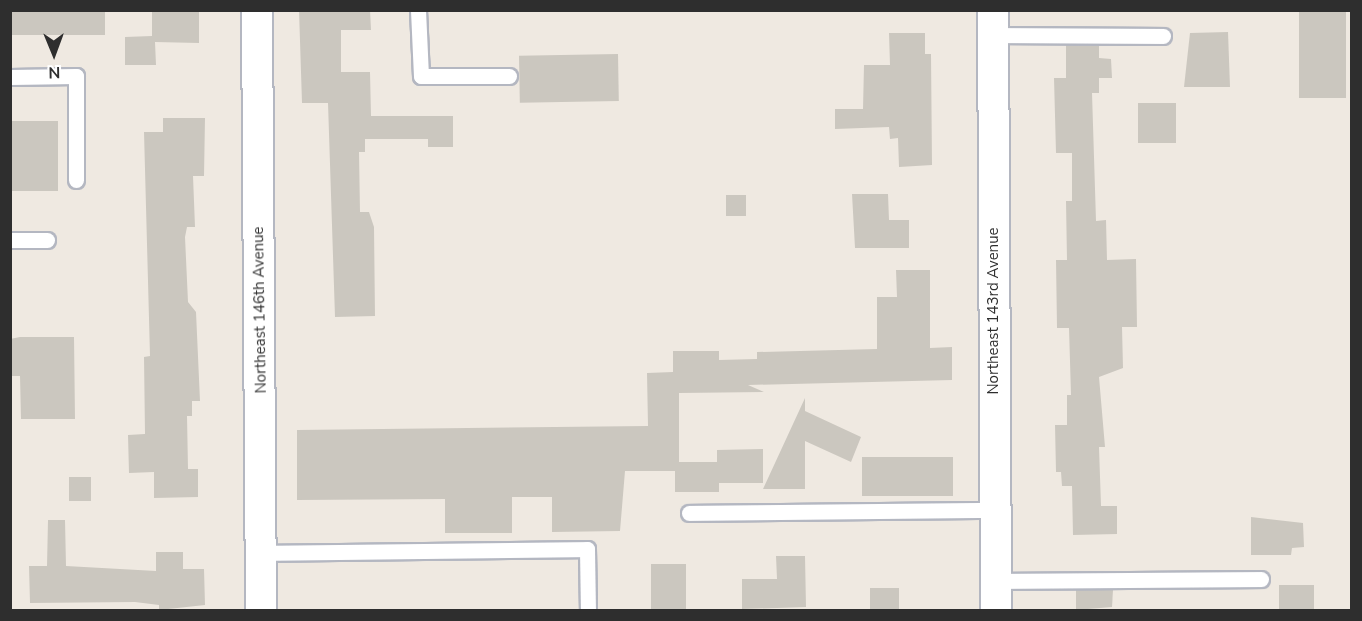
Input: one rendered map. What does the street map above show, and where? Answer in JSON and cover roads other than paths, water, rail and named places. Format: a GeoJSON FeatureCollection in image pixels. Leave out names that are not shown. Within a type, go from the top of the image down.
{"type":"FeatureCollection","features":[{"type":"Feature","properties":{"kind":"street","name":"Northeast 146th Avenue"},"geometry":{"type":"LineString","coordinates":[[257,10],[261,610]]}},
{"type":"Feature","properties":{"kind":"street","name":"Northeast 143rd Avenue"},"geometry":{"type":"LineString","coordinates":[[993,23],[996,610]]}},
{"type":"Feature","properties":{"kind":"lane"},"geometry":{"type":"LineString","coordinates":[[418,10],[421,76],[509,76]]}},
{"type":"Feature","properties":{"kind":"lane"},"geometry":{"type":"LineString","coordinates":[[993,23],[1163,36]]}},
{"type":"Feature","properties":{"kind":"lane"},"geometry":{"type":"LineString","coordinates":[[10,77],[76,76],[76,180]]}},
{"type":"Feature","properties":{"kind":"lane"},"geometry":{"type":"LineString","coordinates":[[10,240],[47,240]]}},
{"type":"Feature","properties":{"kind":"lane"},"geometry":{"type":"LineString","coordinates":[[689,513],[995,510]]}},
{"type":"Feature","properties":{"kind":"lane"},"geometry":{"type":"LineString","coordinates":[[261,553],[587,549],[588,610]]}},
{"type":"Feature","properties":{"kind":"lane"},"geometry":{"type":"LineString","coordinates":[[996,581],[1261,579]]}}]}
